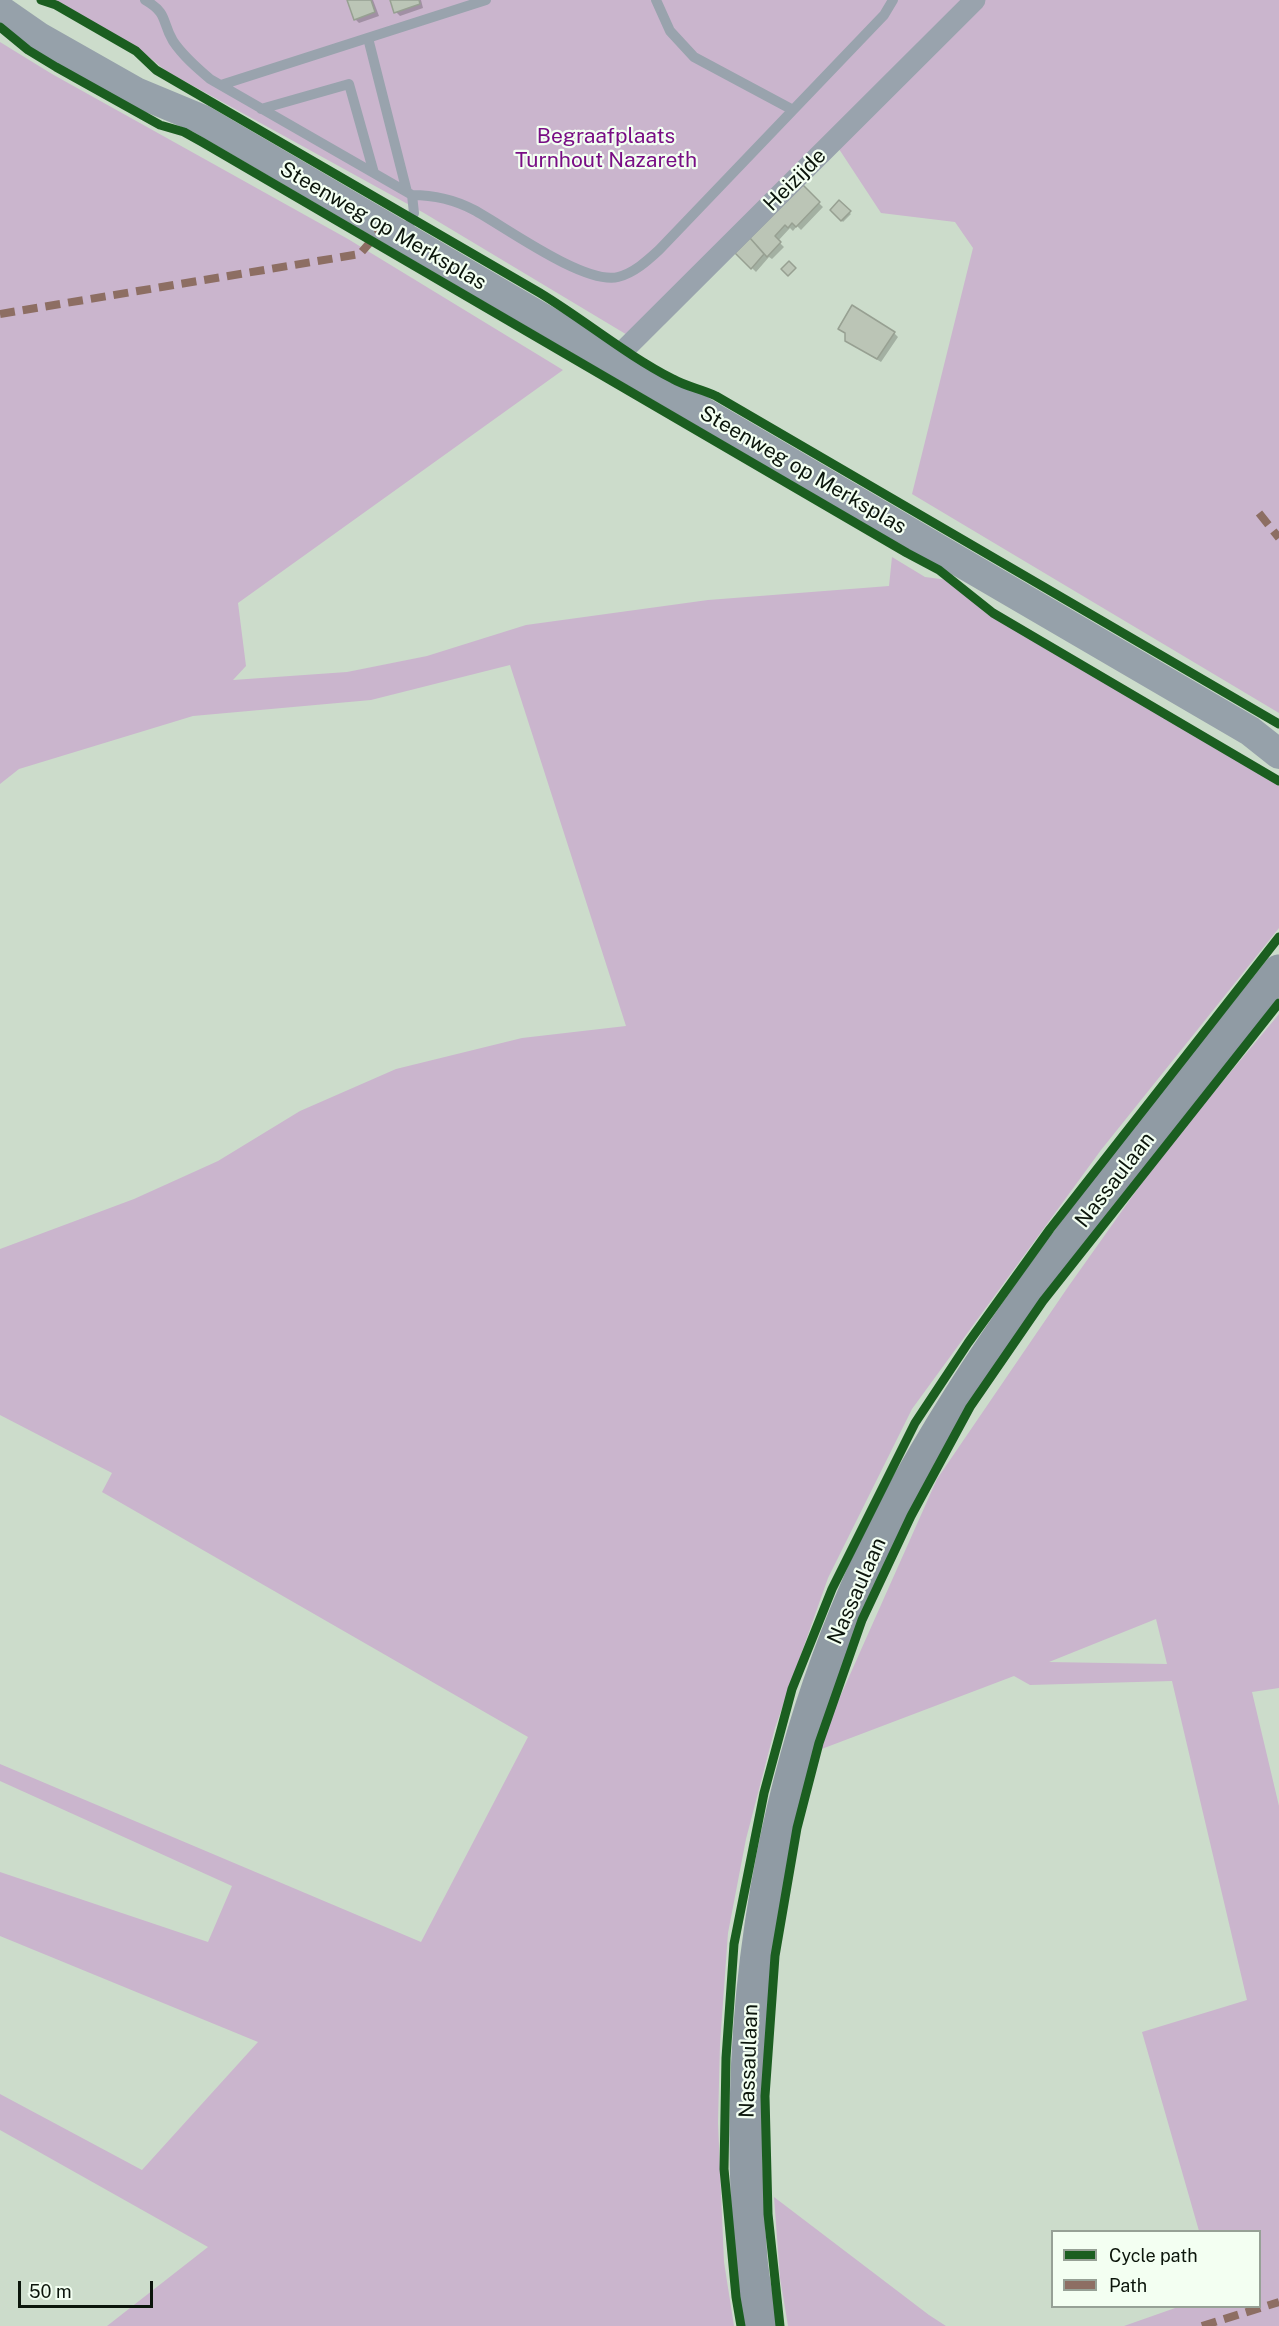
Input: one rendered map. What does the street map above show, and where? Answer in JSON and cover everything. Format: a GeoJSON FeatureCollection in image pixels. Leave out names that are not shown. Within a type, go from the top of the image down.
{"type":"FeatureCollection","features":[{"type":"Feature","properties":{"kind":"main road","name":"Steenweg op Merksplas"},"geometry":{"type":"LineString","coordinates":[[8,0],[40,15],[129,67],[201,119]]}},
{"type":"Feature","properties":{"kind":"main road","name":"Steenweg op Merksplas"},"geometry":{"type":"LineString","coordinates":[[0,10],[39,37],[136,92],[201,119],[1238,724]]}},
{"type":"Feature","properties":{"kind":"main road"},"geometry":{"type":"LineString","coordinates":[[1238,724],[1279,742]]}},
{"type":"Feature","properties":{"kind":"main road"},"geometry":{"type":"LineString","coordinates":[[1238,724],[1279,753]]}},
{"type":"Feature","properties":{"kind":"main road"},"geometry":{"type":"LineString","coordinates":[[1238,724],[1262,752],[1279,765]]}},
{"type":"Feature","properties":{"kind":"main road","name":"Nassaulaan"},"geometry":{"type":"LineString","coordinates":[[761,2326],[751,2262],[748,2208],[746,2105],[752,1992],[769,1873],[795,1757],[837,1634],[854,1590],[911,1479],[991,1350],[1082,1222],[1279,971]]}},
{"type":"Feature","properties":{"kind":"street","name":"Heizijde"},"geometry":{"type":"LineString","coordinates":[[618,362],[626,348],[975,0]]}},
{"type":"Feature","properties":{"kind":"lane"},"geometry":{"type":"LineString","coordinates":[[145,0],[158,4],[173,41],[210,79],[409,194],[433,195],[472,209],[544,254],[597,275],[616,278],[639,268],[659,250],[884,15],[893,0]]}},
{"type":"Feature","properties":{"kind":"lane"},"geometry":{"type":"LineString","coordinates":[[221,85],[486,0]]}},
{"type":"Feature","properties":{"kind":"lane"},"geometry":{"type":"LineString","coordinates":[[656,0],[670,31],[694,57],[793,110]]}},
{"type":"Feature","properties":{"kind":"lane"},"geometry":{"type":"LineString","coordinates":[[368,38],[414,213],[411,225],[404,237]]}},
{"type":"Feature","properties":{"kind":"lane"},"geometry":{"type":"LineString","coordinates":[[261,109],[349,84],[374,173]]}},
{"type":"Feature","properties":{"kind":"green space","name":"Begraafplaats Turnhout Nazareth"},"geometry":{"type":"Polygon","coordinates":[[[53,0],[966,0],[629,336],[424,213],[166,71],[138,48],[53,0]]]}},
{"type":"Feature","properties":{"kind":"green space"},"geometry":{"type":"Polygon","coordinates":[[[983,0],[1279,0],[1279,713],[912,494],[973,248],[955,222],[881,213],[837,146],[983,0]]]}},
{"type":"Feature","properties":{"kind":"green space"},"geometry":{"type":"Polygon","coordinates":[[[0,42],[52,74],[348,239],[563,370],[238,603],[246,666],[233,680],[347,672],[427,656],[526,625],[708,600],[889,586],[892,557],[925,577],[948,580],[987,614],[1279,786],[1279,928],[1101,1150],[912,1409],[828,1578],[775,1728],[746,1839],[728,1933],[720,2044],[718,2123],[724,2262],[734,2326],[107,2326],[208,2247],[0,2130],[0,2094],[142,2170],[258,2042],[0,1936],[0,1872],[208,1942],[232,1886],[0,1781],[0,1764],[421,1942],[528,1737],[102,1492],[112,1473],[0,1415],[0,1249],[134,1199],[218,1161],[300,1111],[396,1069],[522,1038],[626,1026],[510,665],[371,700],[193,716],[19,769],[0,784],[0,42]]]}},
{"type":"Feature","properties":{"kind":"green space"},"geometry":{"type":"Polygon","coordinates":[[[1279,1014],[1279,1688],[1252,1692],[1279,1806],[1279,2326],[1124,2326],[1175,2308],[1261,2308],[1261,2230],[1199,2230],[1142,2032],[1247,2000],[1172,1681],[1030,1685],[1014,1676],[819,1750],[836,1706],[937,1479],[1163,1153],[1279,1014]],[[1156,1619],[1048,1662],[1167,1664],[1156,1619]]]}},
{"type":"Feature","properties":{"kind":"green space"},"geometry":{"type":"Polygon","coordinates":[[[774,2197],[946,2326],[788,2326],[780,2278],[774,2197]]]}},
{"type":"Feature","properties":{"kind":"building"},"geometry":{"type":"Polygon","coordinates":[[[347,0],[371,0],[375,12],[354,20],[347,0]]]}},
{"type":"Feature","properties":{"kind":"building"},"geometry":{"type":"Polygon","coordinates":[[[390,0],[419,0],[420,4],[394,13],[390,0]]]}},
{"type":"Feature","properties":{"kind":"building"},"geometry":{"type":"Polygon","coordinates":[[[803,185],[820,202],[796,227],[792,223],[788,228],[785,225],[775,236],[781,242],[767,257],[750,238],[803,185]]]}},
{"type":"Feature","properties":{"kind":"building"},"geometry":{"type":"Polygon","coordinates":[[[839,200],[851,211],[841,221],[830,210],[839,200]]]}},
{"type":"Feature","properties":{"kind":"building"},"geometry":{"type":"Polygon","coordinates":[[[750,238],[764,254],[751,269],[735,253],[750,238]]]}},
{"type":"Feature","properties":{"kind":"building"},"geometry":{"type":"Polygon","coordinates":[[[789,261],[796,268],[788,276],[781,269],[789,261]]]}},
{"type":"Feature","properties":{"kind":"building"},"geometry":{"type":"Polygon","coordinates":[[[852,305],[895,332],[877,359],[845,341],[845,333],[838,329],[852,305]]]}},
{"type":"Feature","properties":{"kind":"marked path"},"geometry":{"type":"LineString","coordinates":[[0,314],[360,254],[384,226]]}},
{"type":"Feature","properties":{"kind":"marked path"},"geometry":{"type":"LineString","coordinates":[[1259,513],[1279,538]]}},
{"type":"Feature","properties":{"kind":"marked path"},"geometry":{"type":"LineString","coordinates":[[1261,2308],[1279,2302]]}},
{"type":"Feature","properties":{"kind":"marked path"},"geometry":{"type":"LineString","coordinates":[[1202,2326],[1260,2308]]}},
{"type":"Feature","properties":{"kind":"cycle path"},"geometry":{"type":"LineString","coordinates":[[41,0],[56,5],[136,51],[156,70],[540,293],[656,370],[678,382],[716,396],[1279,724]]}},
{"type":"Feature","properties":{"kind":"cycle path"},"geometry":{"type":"LineString","coordinates":[[0,27],[28,50],[56,67],[160,125],[184,132],[202,142],[939,570],[993,613],[1279,781]]}},
{"type":"Feature","properties":{"kind":"cycle path"},"geometry":{"type":"LineString","coordinates":[[741,2326],[736,2297],[724,2169],[726,2058],[734,1944],[764,1793],[792,1689],[832,1589],[915,1423],[968,1343],[1050,1229],[1279,937]]}},
{"type":"Feature","properties":{"kind":"cycle path"},"geometry":{"type":"LineString","coordinates":[[780,2326],[768,2214],[765,2096],[775,1956],[797,1828],[819,1743],[862,1620],[911,1516],[970,1407],[1043,1301],[1279,1003]]}}]}
